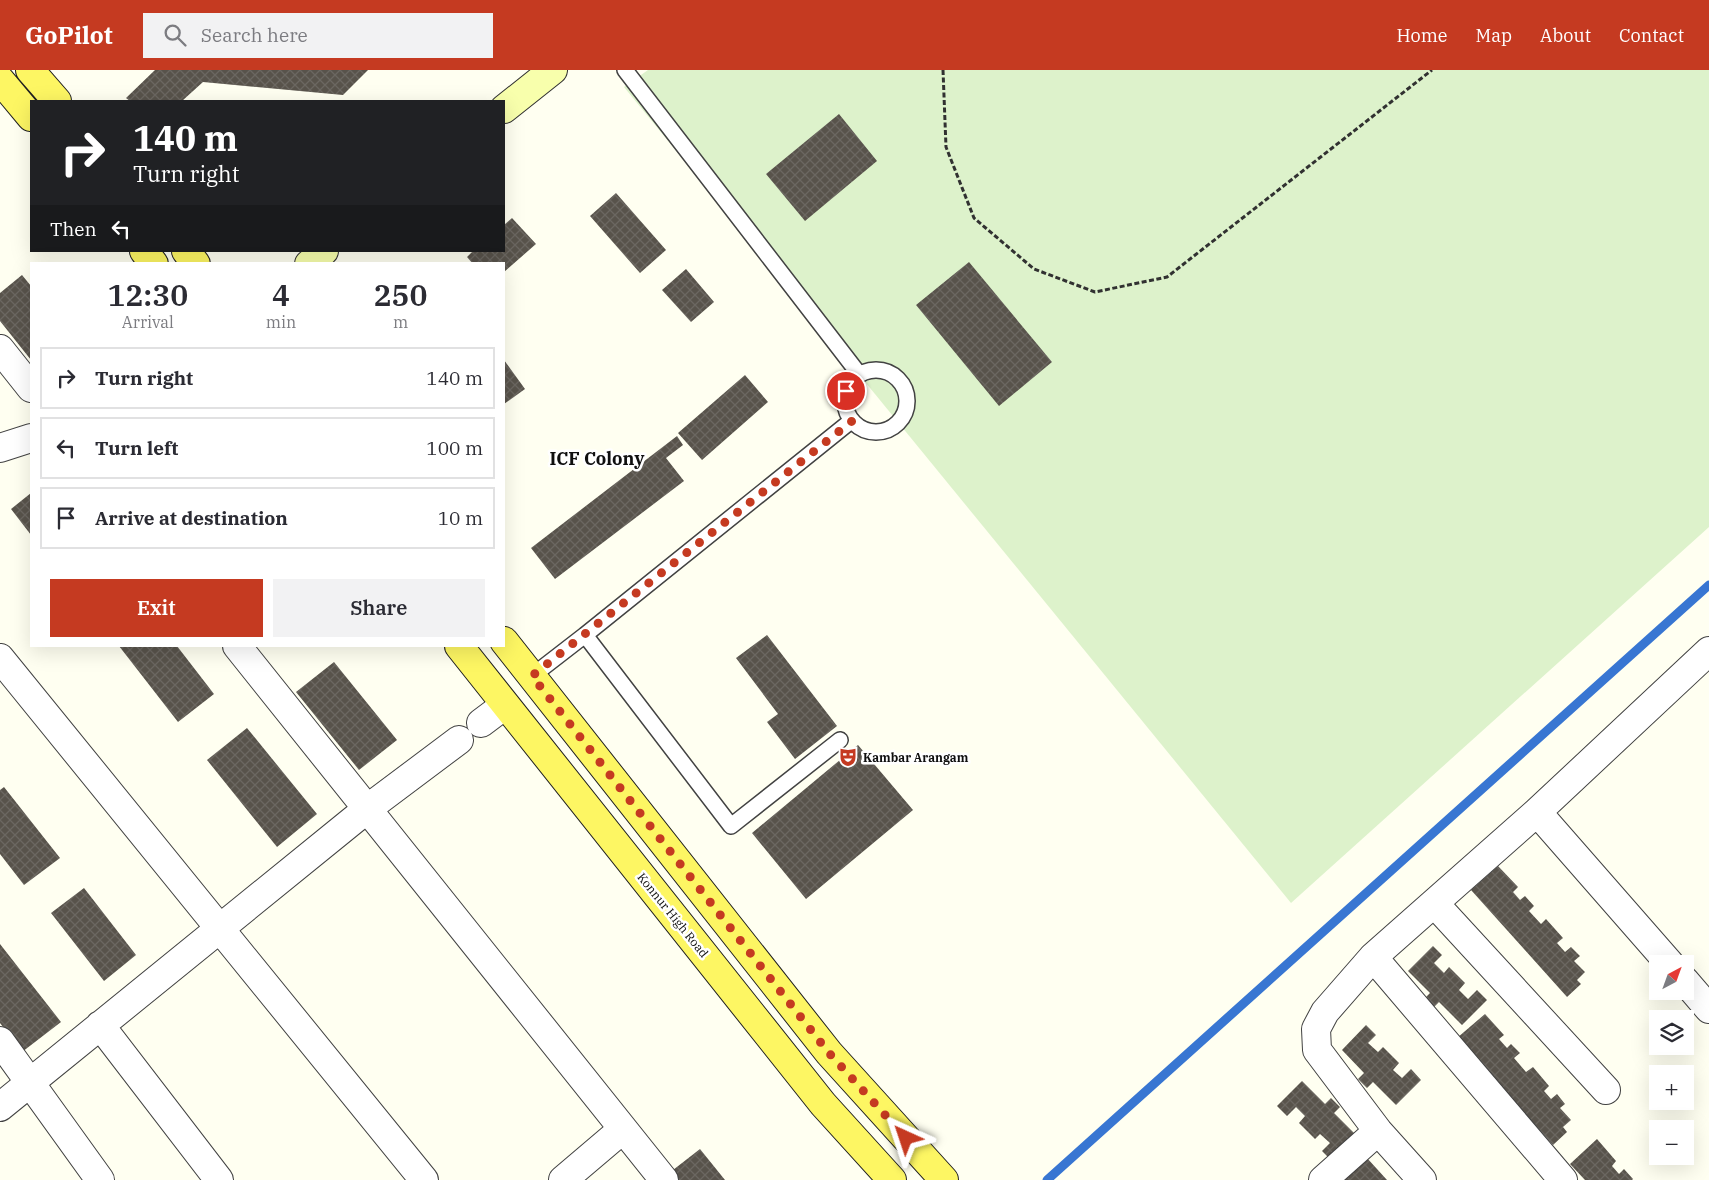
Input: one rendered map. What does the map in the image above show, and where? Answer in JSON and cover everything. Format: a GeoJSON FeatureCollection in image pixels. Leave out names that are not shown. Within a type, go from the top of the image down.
{"type":"FeatureCollection","features":[{"type":"Feature","properties":{"kind":"main road"},"geometry":{"type":"LineString","coordinates":[[30,70],[56,100]]}},
{"type":"Feature","properties":{"kind":"main road"},"geometry":{"type":"LineString","coordinates":[[0,80],[30,116]]}},
{"type":"Feature","properties":{"kind":"main road"},"geometry":{"type":"LineString","coordinates":[[145,252],[152,262]]}},
{"type":"Feature","properties":{"kind":"main road"},"geometry":{"type":"LineString","coordinates":[[187,252],[194,262]]}},
{"type":"Feature","properties":{"kind":"main road"},"geometry":{"type":"LineString","coordinates":[[505,642],[829,1053],[944,1180]]}},
{"type":"Feature","properties":{"kind":"main road","name":"Konnur High Road"},"geometry":{"type":"LineString","coordinates":[[460,647],[823,1104],[892,1180]]}},
{"type":"Feature","properties":{"kind":"street"},"geometry":{"type":"LineString","coordinates":[[505,108],[553,70]]}},
{"type":"Feature","properties":{"kind":"street"},"geometry":{"type":"LineString","coordinates":[[310,262],[323,252]]}},
{"type":"Feature","properties":{"kind":"street"},"geometry":{"type":"LineString","coordinates":[[0,349],[30,387]]}},
{"type":"Feature","properties":{"kind":"street"},"geometry":{"type":"LineString","coordinates":[[0,448],[30,438]]}},
{"type":"Feature","properties":{"kind":"street"},"geometry":{"type":"LineString","coordinates":[[238,647],[664,1180]]}},
{"type":"Feature","properties":{"kind":"street"},"geometry":{"type":"LineString","coordinates":[[1422,1180],[1378,1131],[1317,1050],[1316,1029],[1325,1012],[1373,958],[1537,812],[1709,651]]}},
{"type":"Feature","properties":{"kind":"street"},"geometry":{"type":"LineString","coordinates":[[0,658],[424,1180]]}},
{"type":"Feature","properties":{"kind":"street"},"geometry":{"type":"LineString","coordinates":[[481,723],[505,706]]}},
{"type":"Feature","properties":{"kind":"street"},"geometry":{"type":"LineString","coordinates":[[0,1107],[367,809],[459,740]]}},
{"type":"Feature","properties":{"kind":"street"},"geometry":{"type":"LineString","coordinates":[[1537,812],[1662,955]]}},
{"type":"Feature","properties":{"kind":"street"},"geometry":{"type":"LineString","coordinates":[[1434,903],[1606,1090]]}},
{"type":"Feature","properties":{"kind":"street"},"geometry":{"type":"LineString","coordinates":[[1373,958],[1563,1180]]}},
{"type":"Feature","properties":{"kind":"street"},"geometry":{"type":"LineString","coordinates":[[1694,992],[1709,1009]]}},
{"type":"Feature","properties":{"kind":"street"},"geometry":{"type":"LineString","coordinates":[[100,1025],[219,1180]]}},
{"type":"Feature","properties":{"kind":"street"},"geometry":{"type":"LineString","coordinates":[[0,1041],[100,1180]]}},
{"type":"Feature","properties":{"kind":"street"},"geometry":{"type":"LineString","coordinates":[[563,1180],[623,1129]]}},
{"type":"Feature","properties":{"kind":"street"},"geometry":{"type":"LineString","coordinates":[[1323,1180],[1378,1131]]}},
{"type":"Feature","properties":{"kind":"lane"},"geometry":{"type":"LineString","coordinates":[[625,70],[859,374]]}},
{"type":"Feature","properties":{"kind":"lane"},"geometry":{"type":"LineString","coordinates":[[868,370],[878,370],[893,375],[904,386],[908,406],[904,416],[890,430],[880,433],[869,432],[859,428],[852,421],[844,402],[848,386],[859,374],[868,370]]}},
{"type":"Feature","properties":{"kind":"lane"},"geometry":{"type":"LineString","coordinates":[[532,676],[852,421]]}},
{"type":"Feature","properties":{"kind":"lane"},"geometry":{"type":"LineString","coordinates":[[585,635],[731,826],[840,740]]}},
{"type":"Feature","properties":{"kind":"path"},"geometry":{"type":"LineString","coordinates":[[943,70],[946,147],[974,218],[1034,269],[1095,292],[1167,277],[1432,70]]}},
{"type":"Feature","properties":{"kind":"green space"},"geometry":{"type":"Polygon","coordinates":[[[648,70],[1709,70],[1709,527],[1291,903],[624,87],[648,70]]]}},
{"type":"Feature","properties":{"kind":"building"},"geometry":{"type":"Polygon","coordinates":[[[155,70],[368,70],[343,95],[203,82],[183,100],[129,100],[126,98],[155,70]]]}},
{"type":"Feature","properties":{"kind":"building"},"geometry":{"type":"Polygon","coordinates":[[[839,114],[877,161],[805,221],[766,174],[839,114]]]}},
{"type":"Feature","properties":{"kind":"building"},"geometry":{"type":"Polygon","coordinates":[[[616,193],[666,250],[640,273],[590,216],[616,193]]]}},
{"type":"Feature","properties":{"kind":"building"},"geometry":{"type":"Polygon","coordinates":[[[512,218],[536,244],[505,271],[505,262],[471,262],[467,257],[472,252],[505,252],[505,224],[512,218]]]}},
{"type":"Feature","properties":{"kind":"building"},"geometry":{"type":"Polygon","coordinates":[[[969,262],[1052,362],[999,406],[916,305],[969,262]]]}},
{"type":"Feature","properties":{"kind":"building"},"geometry":{"type":"Polygon","coordinates":[[[686,269],[714,302],[691,322],[662,290],[686,269]]]}},
{"type":"Feature","properties":{"kind":"building"},"geometry":{"type":"Polygon","coordinates":[[[22,275],[30,285],[30,359],[0,321],[0,293],[22,275]]]}},
{"type":"Feature","properties":{"kind":"building"},"geometry":{"type":"Polygon","coordinates":[[[505,361],[525,389],[505,403],[505,361]]]}},
{"type":"Feature","properties":{"kind":"building"},"geometry":{"type":"Polygon","coordinates":[[[745,375],[768,402],[702,460],[678,433],[745,375]]]}},
{"type":"Feature","properties":{"kind":"building"},"geometry":{"type":"Polygon","coordinates":[[[677,436],[683,445],[666,458],[684,481],[555,579],[531,548],[677,436]]]}},
{"type":"Feature","properties":{"kind":"building"},"geometry":{"type":"Polygon","coordinates":[[[30,494],[30,534],[11,509],[30,494]]]}},
{"type":"Feature","properties":{"kind":"building"},"geometry":{"type":"Polygon","coordinates":[[[767,635],[837,726],[795,759],[767,722],[778,714],[736,658],[767,635]]]}},
{"type":"Feature","properties":{"kind":"building"},"geometry":{"type":"Polygon","coordinates":[[[120,647],[178,647],[214,694],[178,722],[120,647]]]}},
{"type":"Feature","properties":{"kind":"building"},"geometry":{"type":"Polygon","coordinates":[[[334,662],[397,740],[359,770],[296,692],[334,662]]]}},
{"type":"Feature","properties":{"kind":"building"},"geometry":{"type":"Polygon","coordinates":[[[247,728],[317,814],[277,847],[207,760],[247,728]]]}},
{"type":"Feature","properties":{"kind":"building"},"geometry":{"type":"Polygon","coordinates":[[[858,745],[913,810],[806,899],[752,833],[858,745]]]}},
{"type":"Feature","properties":{"kind":"building"},"geometry":{"type":"Polygon","coordinates":[[[4,787],[60,858],[24,885],[0,854],[0,790],[4,787]]]}},
{"type":"Feature","properties":{"kind":"building"},"geometry":{"type":"Polygon","coordinates":[[[1498,866],[1518,887],[1513,892],[1520,900],[1525,896],[1534,906],[1529,911],[1541,924],[1546,919],[1563,938],[1557,943],[1565,952],[1571,947],[1580,956],[1574,961],[1585,972],[1577,980],[1581,984],[1567,997],[1471,890],[1498,866]]]}},
{"type":"Feature","properties":{"kind":"building"},"geometry":{"type":"Polygon","coordinates":[[[84,888],[136,955],[104,981],[51,913],[84,888]]]}},
{"type":"Feature","properties":{"kind":"building"},"geometry":{"type":"Polygon","coordinates":[[[0,944],[61,1022],[22,1052],[0,1023],[0,944]]]}},
{"type":"Feature","properties":{"kind":"building"},"geometry":{"type":"Polygon","coordinates":[[[1433,946],[1442,955],[1434,963],[1444,973],[1449,967],[1465,983],[1459,990],[1468,999],[1477,990],[1487,1000],[1462,1025],[1439,1002],[1433,1008],[1424,999],[1430,993],[1408,971],[1433,946]]]}},
{"type":"Feature","properties":{"kind":"building"},"geometry":{"type":"Polygon","coordinates":[[[1485,1014],[1504,1035],[1499,1039],[1507,1048],[1511,1044],[1520,1053],[1514,1058],[1526,1072],[1533,1067],[1549,1086],[1544,1091],[1551,1099],[1557,1094],[1565,1104],[1560,1108],[1571,1120],[1563,1127],[1567,1132],[1553,1145],[1457,1038],[1485,1014]]]}},
{"type":"Feature","properties":{"kind":"building"},"geometry":{"type":"Polygon","coordinates":[[[1366,1025],[1376,1035],[1368,1043],[1378,1052],[1383,1047],[1399,1063],[1393,1070],[1402,1078],[1411,1069],[1421,1080],[1396,1105],[1373,1082],[1367,1088],[1358,1079],[1364,1073],[1342,1050],[1366,1025]]]}},
{"type":"Feature","properties":{"kind":"building"},"geometry":{"type":"Polygon","coordinates":[[[1302,1081],[1325,1104],[1331,1098],[1340,1107],[1334,1113],[1357,1136],[1332,1161],[1322,1151],[1330,1143],[1320,1134],[1315,1139],[1299,1123],[1305,1116],[1296,1107],[1287,1116],[1277,1106],[1302,1081]]]}},
{"type":"Feature","properties":{"kind":"building"},"geometry":{"type":"Polygon","coordinates":[[[1597,1139],[1616,1161],[1612,1166],[1619,1174],[1624,1169],[1632,1180],[1585,1180],[1570,1164],[1597,1139]]]}},
{"type":"Feature","properties":{"kind":"building"},"geometry":{"type":"Polygon","coordinates":[[[700,1149],[725,1180],[666,1180],[664,1177],[700,1149]]]}},
{"type":"Feature","properties":{"kind":"building"},"geometry":{"type":"Polygon","coordinates":[[[1367,1158],[1387,1180],[1343,1180],[1367,1158]]]}},
{"type":"Feature","properties":{"kind":"waterway"},"geometry":{"type":"LineString","coordinates":[[1047,1180],[1709,585]]}},
{"type":"Feature","properties":{"kind":"place","name":"Kambar Arangam"},"geometry":{"type":"Point","coordinates":[848,757]}},
{"type":"Feature","properties":{"kind":"district","name":"ICF Colony"},"geometry":{"type":"Point","coordinates":[597,458]}},
{"type":"Feature","properties":{"kind":"route"},"geometry":{"type":"LineString","coordinates":[[846,391],[844,402],[852,421],[532,676],[829,1053],[906,1138]]}}]}
